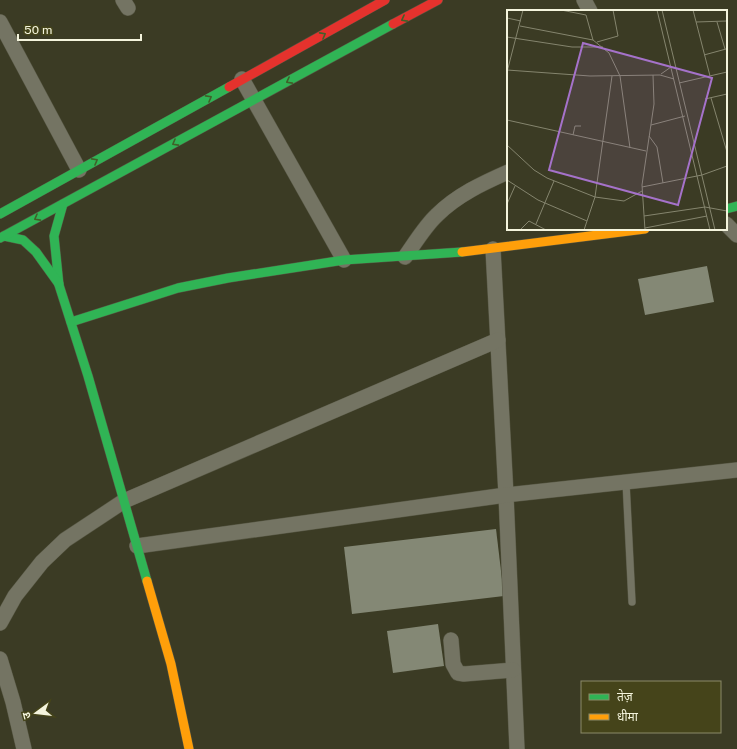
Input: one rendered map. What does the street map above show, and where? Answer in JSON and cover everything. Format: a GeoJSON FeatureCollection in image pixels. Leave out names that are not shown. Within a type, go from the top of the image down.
{"type":"FeatureCollection","features":[{"type":"Feature","properties":{"kind":"street"},"geometry":{"type":"LineString","coordinates":[[0,214],[385,0]]}},
{"type":"Feature","properties":{"kind":"street"},"geometry":{"type":"LineString","coordinates":[[2,237],[438,0]]}},
{"type":"Feature","properties":{"kind":"street"},"geometry":{"type":"LineString","coordinates":[[584,0],[589,10]]}},
{"type":"Feature","properties":{"kind":"street"},"geometry":{"type":"LineString","coordinates":[[0,22],[79,170]]}},
{"type":"Feature","properties":{"kind":"street"},"geometry":{"type":"LineString","coordinates":[[242,79],[344,260]]}},
{"type":"Feature","properties":{"kind":"street"},"geometry":{"type":"LineString","coordinates":[[405,257],[436,215],[457,198],[476,186],[507,172]]}},
{"type":"Feature","properties":{"kind":"street"},"geometry":{"type":"LineString","coordinates":[[63,204],[54,236],[59,285],[171,664],[189,749]]}},
{"type":"Feature","properties":{"kind":"street"},"geometry":{"type":"LineString","coordinates":[[727,209],[737,206]]}},
{"type":"Feature","properties":{"kind":"street"},"geometry":{"type":"LineString","coordinates":[[727,225],[737,235]]}},
{"type":"Feature","properties":{"kind":"street"},"geometry":{"type":"LineString","coordinates":[[71,322],[178,288],[228,278],[344,260],[405,257],[493,249],[637,230]]}},
{"type":"Feature","properties":{"kind":"street"},"geometry":{"type":"LineString","coordinates":[[2,237],[23,240],[36,252],[59,285]]}},
{"type":"Feature","properties":{"kind":"street"},"geometry":{"type":"LineString","coordinates":[[493,249],[506,495],[516,749]]}},
{"type":"Feature","properties":{"kind":"street"},"geometry":{"type":"LineString","coordinates":[[0,623],[15,596],[42,562],[65,540],[124,501],[498,340]]}},
{"type":"Feature","properties":{"kind":"street"},"geometry":{"type":"LineString","coordinates":[[137,546],[506,495],[737,470]]}},
{"type":"Feature","properties":{"kind":"street"},"geometry":{"type":"LineString","coordinates":[[451,640],[453,664],[458,673],[464,674],[513,670]]}},
{"type":"Feature","properties":{"kind":"street"},"geometry":{"type":"LineString","coordinates":[[0,659],[13,702],[24,749]]}},
{"type":"Feature","properties":{"kind":"lane"},"geometry":{"type":"LineString","coordinates":[[626,482],[632,602]]}},
{"type":"Feature","properties":{"kind":"building"},"geometry":{"type":"Polygon","coordinates":[[[707,266],[714,302],[645,315],[638,279],[707,266]]]}},
{"type":"Feature","properties":{"kind":"building"},"geometry":{"type":"Polygon","coordinates":[[[496,529],[504,596],[352,614],[344,547],[496,529]]]}},
{"type":"Feature","properties":{"kind":"building"},"geometry":{"type":"Polygon","coordinates":[[[438,624],[444,666],[393,673],[387,631],[438,624]]]}},
{"type":"Feature","properties":{"kind":"traffic: fast"},"geometry":{"type":"LineString","coordinates":[[0,238],[393,24]]}},
{"type":"Feature","properties":{"kind":"traffic: fast"},"geometry":{"type":"LineString","coordinates":[[0,214],[229,87]]}},
{"type":"Feature","properties":{"kind":"traffic: fast"},"geometry":{"type":"LineString","coordinates":[[63,204],[54,236],[59,285],[88,376],[147,581]]}},
{"type":"Feature","properties":{"kind":"traffic: fast"},"geometry":{"type":"LineString","coordinates":[[727,209],[737,206]]}},
{"type":"Feature","properties":{"kind":"traffic: fast"},"geometry":{"type":"LineString","coordinates":[[4,236],[23,240],[36,252],[59,284]]}},
{"type":"Feature","properties":{"kind":"traffic: fast"},"geometry":{"type":"LineString","coordinates":[[71,322],[178,288],[228,278],[344,260],[462,252]]}},
{"type":"Feature","properties":{"kind":"traffic: slow"},"geometry":{"type":"LineString","coordinates":[[462,252],[637,230]]}},
{"type":"Feature","properties":{"kind":"traffic: slow"},"geometry":{"type":"LineString","coordinates":[[147,581],[171,664],[189,749]]}},
{"type":"Feature","properties":{"kind":"traffic: jam"},"geometry":{"type":"LineString","coordinates":[[229,87],[385,0]]}},
{"type":"Feature","properties":{"kind":"traffic: jam"},"geometry":{"type":"LineString","coordinates":[[393,24],[438,0]]}}]}
